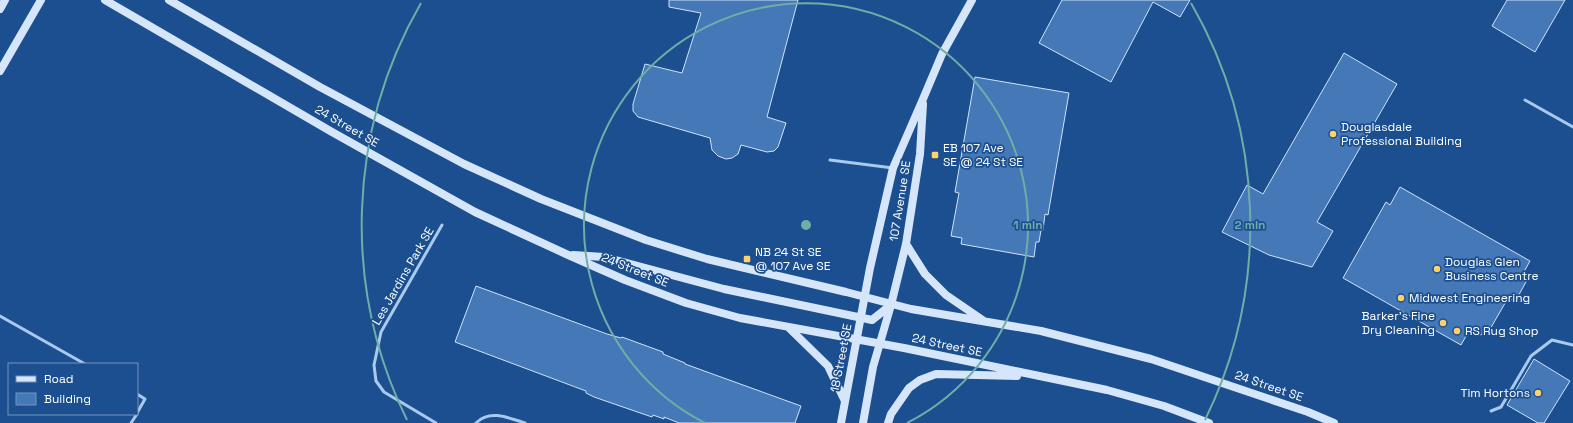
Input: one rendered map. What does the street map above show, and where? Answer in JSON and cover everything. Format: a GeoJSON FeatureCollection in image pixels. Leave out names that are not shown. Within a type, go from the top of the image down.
{"type":"FeatureCollection","features":[{"type":"Feature","properties":{"kind":"main road"},"geometry":{"type":"LineString","coordinates":[[0,71],[41,0]]}},
{"type":"Feature","properties":{"kind":"main road","name":"24 Street SE"},"geometry":{"type":"LineString","coordinates":[[105,0],[332,132],[475,212],[625,280],[686,303],[740,318],[856,338],[1107,390],[1164,406],[1209,423]]}},
{"type":"Feature","properties":{"kind":"main road","name":"24 Street SE"},"geometry":{"type":"LineString","coordinates":[[169,0],[320,87],[464,164],[541,199],[646,240],[707,259],[892,305],[1041,331],[1152,359],[1308,412],[1334,423]]}},
{"type":"Feature","properties":{"kind":"main road","name":"107 Avenue SE"},"geometry":{"type":"LineString","coordinates":[[864,297],[893,168],[942,54],[972,0]]}},
{"type":"Feature","properties":{"kind":"main road","name":"107 Avenue SE"},"geometry":{"type":"LineString","coordinates":[[892,305],[906,244],[920,154],[923,99]]}},
{"type":"Feature","properties":{"kind":"main road"},"geometry":{"type":"LineString","coordinates":[[906,244],[925,274],[946,295],[986,322]]}},
{"type":"Feature","properties":{"kind":"main road"},"geometry":{"type":"LineString","coordinates":[[566,254],[604,257],[724,289],[860,318],[874,320],[892,305]]}},
{"type":"Feature","properties":{"kind":"main road","name":"18 Street SE"},"geometry":{"type":"LineString","coordinates":[[841,423],[864,297]]}},
{"type":"Feature","properties":{"kind":"main road"},"geometry":{"type":"LineString","coordinates":[[863,423],[873,367],[879,343],[892,305]]}},
{"type":"Feature","properties":{"kind":"main road"},"geometry":{"type":"LineString","coordinates":[[787,327],[828,366],[845,401]]}},
{"type":"Feature","properties":{"kind":"main road"},"geometry":{"type":"LineString","coordinates":[[888,423],[891,414],[909,388],[920,380],[936,374],[1039,377]]}},
{"type":"Feature","properties":{"kind":"lane"},"geometry":{"type":"LineString","coordinates":[[1525,100],[1573,127]]}},
{"type":"Feature","properties":{"kind":"lane"},"geometry":{"type":"LineString","coordinates":[[830,160],[893,168]]}},
{"type":"Feature","properties":{"kind":"lane","name":"Les Jardins Park SE"},"geometry":{"type":"LineString","coordinates":[[436,423],[384,392],[376,380],[374,365],[381,332],[442,225]]}},
{"type":"Feature","properties":{"kind":"lane"},"geometry":{"type":"LineString","coordinates":[[0,316],[83,363]]}},
{"type":"Feature","properties":{"kind":"lane"},"geometry":{"type":"LineString","coordinates":[[1491,410],[1501,407],[1531,356],[1552,340],[1573,345]]}},
{"type":"Feature","properties":{"kind":"lane"},"geometry":{"type":"LineString","coordinates":[[138,395],[145,399],[138,412]]}},
{"type":"Feature","properties":{"kind":"lane"},"geometry":{"type":"LineString","coordinates":[[476,423],[481,418],[494,415],[508,417],[524,423]]}},
{"type":"Feature","properties":{"kind":"building"},"geometry":{"type":"Polygon","coordinates":[[[669,0],[798,0],[767,117],[786,123],[778,147],[774,151],[767,152],[741,145],[738,154],[732,158],[726,159],[718,156],[712,150],[710,138],[638,117],[633,111],[633,104],[645,64],[682,73],[701,13],[669,7],[669,0]]]}},
{"type":"Feature","properties":{"kind":"building"},"geometry":{"type":"Polygon","coordinates":[[[1062,0],[1190,0],[1180,17],[1153,2],[1111,82],[1039,43],[1062,0]]]}},
{"type":"Feature","properties":{"kind":"building"},"geometry":{"type":"Polygon","coordinates":[[[1507,0],[1565,0],[1535,52],[1492,26],[1507,0]]]}},
{"type":"Feature","properties":{"kind":"building","name":"Douglasdale Professional Building"},"geometry":{"type":"Polygon","coordinates":[[[1344,53],[1397,84],[1317,222],[1333,231],[1312,267],[1269,255],[1222,232],[1247,185],[1263,194],[1344,53]]]}},
{"type":"Feature","properties":{"kind":"building"},"geometry":{"type":"Polygon","coordinates":[[[975,77],[1069,93],[1048,215],[1045,214],[1043,230],[1041,230],[1039,242],[1036,242],[1034,257],[961,244],[962,238],[951,236],[959,193],[955,192],[975,77]]]}},
{"type":"Feature","properties":{"kind":"building","name":"Douglas Glen Business Centre"},"geometry":{"type":"Polygon","coordinates":[[[1400,187],[1530,261],[1521,277],[1527,280],[1515,302],[1508,298],[1489,331],[1480,335],[1470,329],[1461,345],[1343,278],[1386,202],[1390,205],[1400,187]]]}},
{"type":"Feature","properties":{"kind":"building"},"geometry":{"type":"Polygon","coordinates":[[[476,286],[607,334],[622,337],[663,352],[663,354],[685,364],[801,406],[795,423],[679,423],[664,417],[664,419],[653,415],[652,417],[594,397],[586,393],[586,391],[455,342],[476,286]]]}},
{"type":"Feature","properties":{"kind":"building","name":"Tim Hortons"},"geometry":{"type":"Polygon","coordinates":[[[1534,359],[1570,381],[1544,423],[1538,423],[1507,405],[1534,359]]]}},
{"type":"Feature","properties":{"kind":"place","name":"Douglasdale Professional Building"},"geometry":{"type":"Point","coordinates":[1333,134]}},
{"type":"Feature","properties":{"kind":"place","name":"EB 107 Ave SE @ 24 St SE"},"geometry":{"type":"Point","coordinates":[935,155]}},
{"type":"Feature","properties":{"kind":"place","name":"NB 24 St SE @ 107 Ave SE"},"geometry":{"type":"Point","coordinates":[747,259]}},
{"type":"Feature","properties":{"kind":"place","name":"Douglas Glen Business Centre"},"geometry":{"type":"Point","coordinates":[1437,269]}},
{"type":"Feature","properties":{"kind":"place","name":"Midwest Engineering"},"geometry":{"type":"Point","coordinates":[1401,298]}},
{"type":"Feature","properties":{"kind":"place","name":"Barker's Fine Dry Cleaning"},"geometry":{"type":"Point","coordinates":[1443,323]}},
{"type":"Feature","properties":{"kind":"place","name":"RS Rug Shop"},"geometry":{"type":"Point","coordinates":[1457,331]}},
{"type":"Feature","properties":{"kind":"place","name":"Tim Hortons"},"geometry":{"type":"Point","coordinates":[1538,393]}}]}
